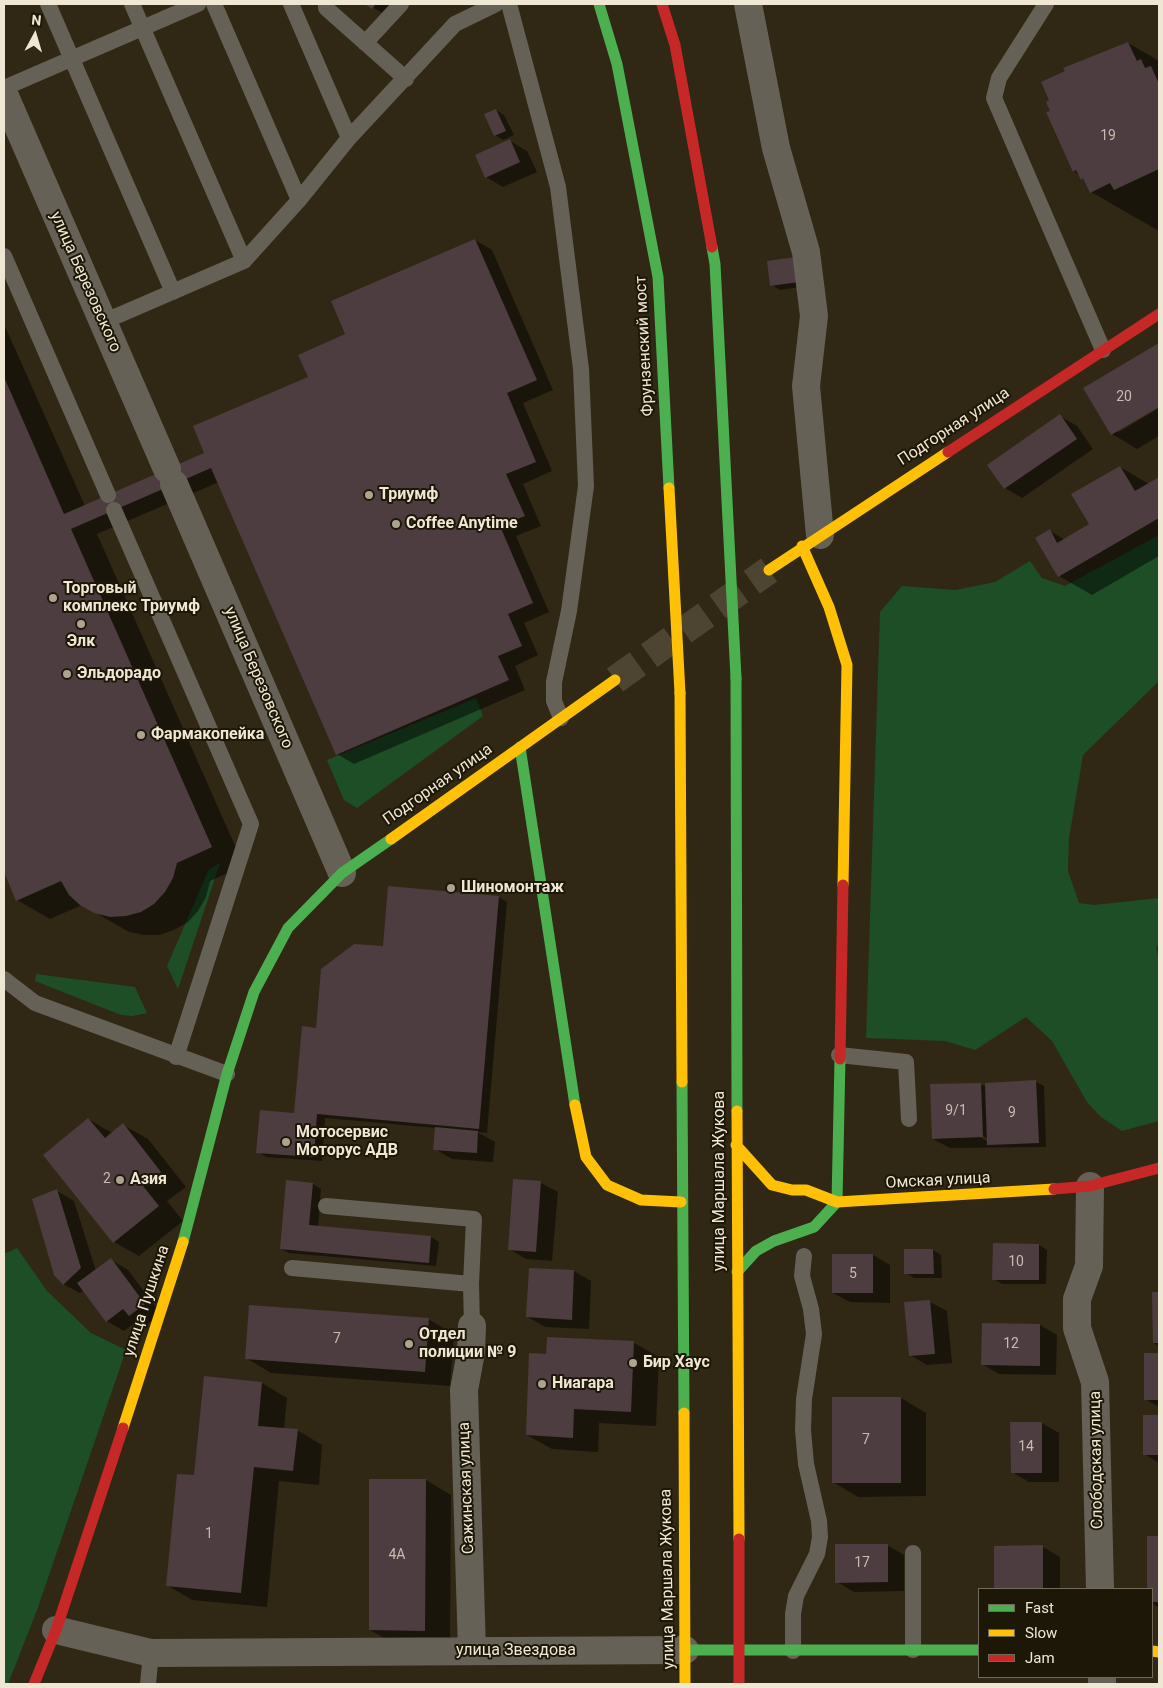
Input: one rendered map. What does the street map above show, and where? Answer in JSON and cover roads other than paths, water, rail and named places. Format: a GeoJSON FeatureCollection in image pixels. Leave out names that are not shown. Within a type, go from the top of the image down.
{"type":"FeatureCollection","features":[{"type":"Feature","properties":{"kind":"main road","name":"Фрунзенский мост"},"geometry":{"type":"LineString","coordinates":[[599,4],[617,64],[658,277],[680,693]]}},
{"type":"Feature","properties":{"kind":"main road","name":"улица Маршала Жукова"},"geometry":{"type":"LineString","coordinates":[[662,4],[674,45],[715,264],[736,678],[739,1684]]}},
{"type":"Feature","properties":{"kind":"main road","name":"Подгорная улица"},"geometry":{"type":"LineString","coordinates":[[769,570],[811,540],[1159,314]]}},
{"type":"Feature","properties":{"kind":"main road"},"geometry":{"type":"LineString","coordinates":[[737,1272],[762,1248],[774,1241],[814,1227],[837,1202],[847,664],[811,540]]}},
{"type":"Feature","properties":{"kind":"main road","name":"Подгорная улица"},"geometry":{"type":"LineString","coordinates":[[288,928],[342,872],[615,680]]}},
{"type":"Feature","properties":{"kind":"main road","name":"улица Маршала Жукова"},"geometry":{"type":"LineString","coordinates":[[680,693],[681,1202],[686,1684]]}},
{"type":"Feature","properties":{"kind":"main road"},"geometry":{"type":"LineString","coordinates":[[520,747],[565,1046],[586,1157],[607,1185],[641,1200],[681,1202]]}},
{"type":"Feature","properties":{"kind":"main road","name":"улица Пушкина"},"geometry":{"type":"LineString","coordinates":[[34,1684],[56,1630],[180,1255],[227,1074],[254,992],[288,928]]}},
{"type":"Feature","properties":{"kind":"main road","name":"Омская улица"},"geometry":{"type":"LineString","coordinates":[[736,1145],[760,1174],[772,1184],[792,1190],[806,1190],[837,1202],[999,1194],[1090,1186],[1159,1168]]}},
{"type":"Feature","properties":{"kind":"main road","name":"улица Звездова"},"geometry":{"type":"LineString","coordinates":[[685,1650],[978,1650]]}},
{"type":"Feature","properties":{"kind":"street"},"geometry":{"type":"LineString","coordinates":[[748,4],[776,148],[806,252],[814,316],[806,386],[811,540]]}},
{"type":"Feature","properties":{"kind":"street","name":"улица Березовского"},"geometry":{"type":"LineString","coordinates":[[4,94],[342,872]]}},
{"type":"Feature","properties":{"kind":"street","name":"Слободская улица"},"geometry":{"type":"LineString","coordinates":[[1090,1186],[1089,1266],[1077,1299],[1077,1328],[1095,1382],[1100,1588]]}},
{"type":"Feature","properties":{"kind":"street","name":"Сажинская улица"},"geometry":{"type":"LineString","coordinates":[[472,1326],[471,1352],[464,1390],[472,1651]]}},
{"type":"Feature","properties":{"kind":"street","name":"улица Звездова"},"geometry":{"type":"LineString","coordinates":[[56,1630],[151,1653],[685,1650]]}},
{"type":"Feature","properties":{"kind":"lane"},"geometry":{"type":"LineString","coordinates":[[48,4],[173,292]]}},
{"type":"Feature","properties":{"kind":"lane"},"geometry":{"type":"LineString","coordinates":[[132,4],[244,261]]}},
{"type":"Feature","properties":{"kind":"lane"},"geometry":{"type":"LineString","coordinates":[[4,88],[198,4]]}},
{"type":"Feature","properties":{"kind":"lane"},"geometry":{"type":"LineString","coordinates":[[214,4],[299,200]]}},
{"type":"Feature","properties":{"kind":"lane"},"geometry":{"type":"LineString","coordinates":[[291,4],[350,138]]}},
{"type":"Feature","properties":{"kind":"lane"},"geometry":{"type":"LineString","coordinates":[[326,4],[326,8],[406,79]]}},
{"type":"Feature","properties":{"kind":"lane"},"geometry":{"type":"LineString","coordinates":[[365,42],[400,4]]}},
{"type":"Feature","properties":{"kind":"lane"},"geometry":{"type":"LineString","coordinates":[[103,322],[244,261],[299,200],[350,138],[455,24],[496,4]]}},
{"type":"Feature","properties":{"kind":"lane"},"geometry":{"type":"LineString","coordinates":[[509,4],[558,186],[582,369],[586,486],[569,611],[554,682],[554,700],[561,718]]}},
{"type":"Feature","properties":{"kind":"lane"},"geometry":{"type":"LineString","coordinates":[[1046,4],[999,78],[994,98],[1103,350]]}},
{"type":"Feature","properties":{"kind":"lane"},"geometry":{"type":"LineString","coordinates":[[4,256],[108,495]]}},
{"type":"Feature","properties":{"kind":"lane"},"geometry":{"type":"LineString","coordinates":[[114,510],[251,824],[176,1057]]}},
{"type":"Feature","properties":{"kind":"lane"},"geometry":{"type":"LineString","coordinates":[[4,979],[35,1003],[176,1057],[227,1074]]}},
{"type":"Feature","properties":{"kind":"lane"},"geometry":{"type":"LineString","coordinates":[[839,1055],[906,1062],[909,1119]]}},
{"type":"Feature","properties":{"kind":"lane"},"geometry":{"type":"LineString","coordinates":[[326,1206],[474,1219],[471,1284],[472,1326]]}},
{"type":"Feature","properties":{"kind":"lane"},"geometry":{"type":"LineString","coordinates":[[793,1651],[793,1614],[796,1596],[817,1554],[820,1537],[819,1521],[806,1464],[803,1430],[804,1399],[814,1334],[811,1310],[802,1276],[804,1256]]}},
{"type":"Feature","properties":{"kind":"lane"},"geometry":{"type":"LineString","coordinates":[[292,1268],[471,1284]]}},
{"type":"Feature","properties":{"kind":"lane"},"geometry":{"type":"LineString","coordinates":[[913,1553],[913,1650]]}},
{"type":"Feature","properties":{"kind":"lane"},"geometry":{"type":"LineString","coordinates":[[148,1684],[151,1653]]}},
{"type":"Feature","properties":{"kind":"tunnel"},"geometry":{"type":"LineString","coordinates":[[615,680],[769,570]]}},
{"type":"Feature","properties":{"kind":"place","name":"Триумф"},"geometry":{"type":"Point","coordinates":[369,495]}},
{"type":"Feature","properties":{"kind":"place","name":"Coffee Anytime"},"geometry":{"type":"Point","coordinates":[396,524]}},
{"type":"Feature","properties":{"kind":"place","name":"Торговый комплекс Триумф"},"geometry":{"type":"Point","coordinates":[53,598]}},
{"type":"Feature","properties":{"kind":"place","name":"Элк"},"geometry":{"type":"Point","coordinates":[81,624]}},
{"type":"Feature","properties":{"kind":"place","name":"Эльдорадо"},"geometry":{"type":"Point","coordinates":[67,674]}},
{"type":"Feature","properties":{"kind":"place","name":"Фармакопейка"},"geometry":{"type":"Point","coordinates":[141,735]}},
{"type":"Feature","properties":{"kind":"place","name":"Шиномонтаж"},"geometry":{"type":"Point","coordinates":[451,888]}},
{"type":"Feature","properties":{"kind":"place","name":"Мотосервис Моторус АДВ"},"geometry":{"type":"Point","coordinates":[286,1142]}},
{"type":"Feature","properties":{"kind":"place","name":"Азия"},"geometry":{"type":"Point","coordinates":[120,1180]}},
{"type":"Feature","properties":{"kind":"place","name":"Отдел полиции № 9"},"geometry":{"type":"Point","coordinates":[409,1344]}},
{"type":"Feature","properties":{"kind":"place","name":"Бир Хаус"},"geometry":{"type":"Point","coordinates":[633,1363]}},
{"type":"Feature","properties":{"kind":"place","name":"Ниагара"},"geometry":{"type":"Point","coordinates":[542,1384]}}]}
